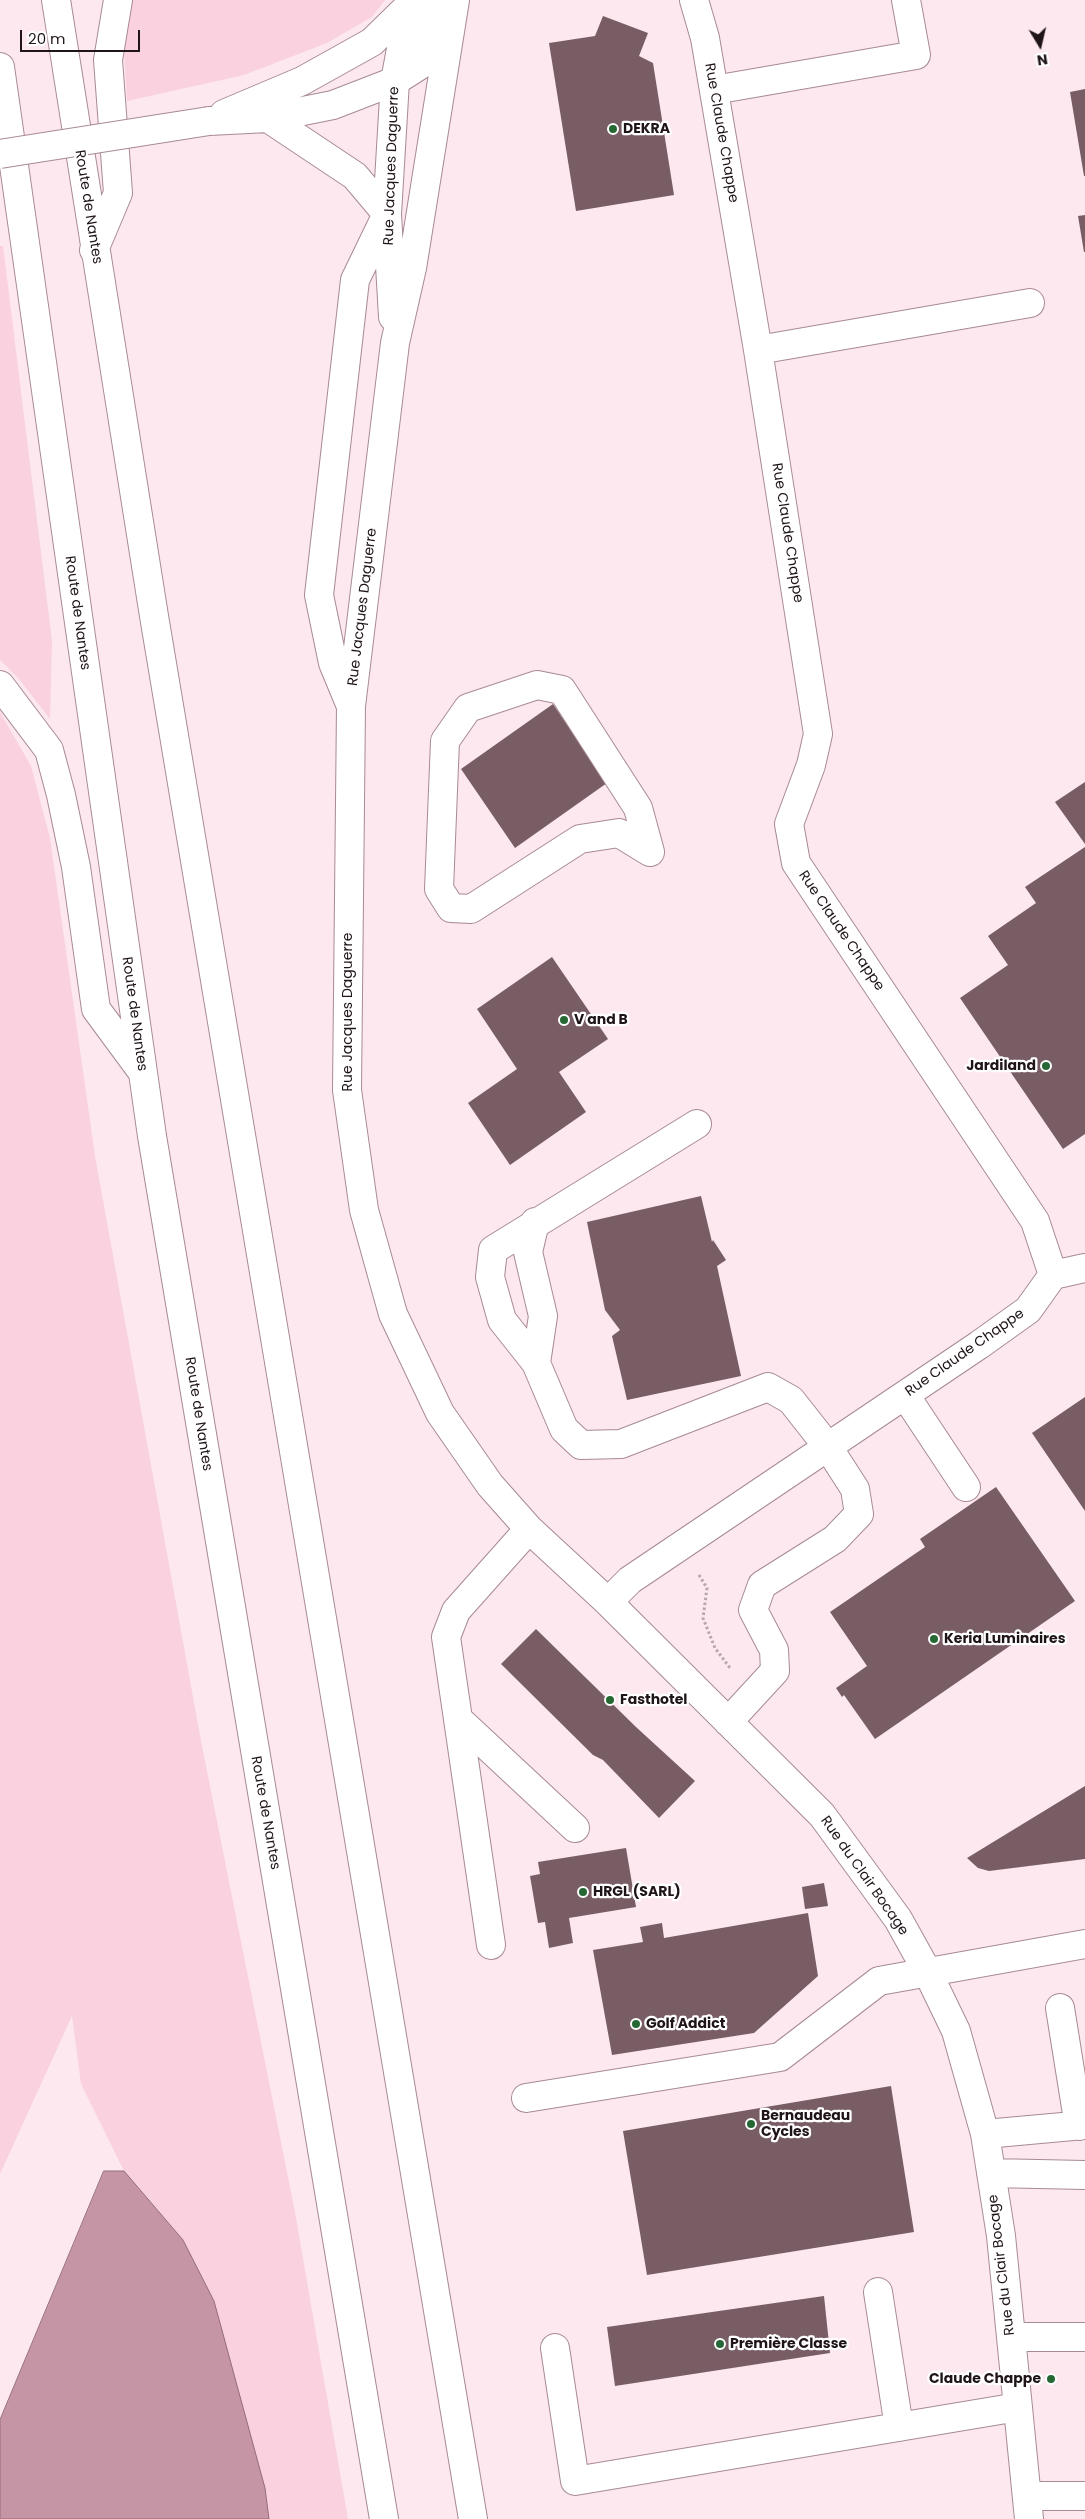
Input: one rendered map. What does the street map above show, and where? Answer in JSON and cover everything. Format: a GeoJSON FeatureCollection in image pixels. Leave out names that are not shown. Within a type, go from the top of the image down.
{"type":"FeatureCollection","features":[{"type":"Feature","properties":{"kind":"main road","name":"Route de Nantes"},"geometry":{"type":"LineString","coordinates":[[56,0],[94,250],[473,2519]]}},
{"type":"Feature","properties":{"kind":"main road"},"geometry":{"type":"LineString","coordinates":[[94,250],[118,193],[108,60],[118,0]]}},
{"type":"Feature","properties":{"kind":"main road"},"geometry":{"type":"LineString","coordinates":[[209,121],[302,80],[372,42],[415,0]]}},
{"type":"Feature","properties":{"kind":"main road","name":"Rue Jacques Daguerre"},"geometry":{"type":"LineString","coordinates":[[394,343],[387,214],[395,81],[401,49],[426,22],[429,0]]}},
{"type":"Feature","properties":{"kind":"main road","name":"Rue Jacques Daguerre"},"geometry":{"type":"LineString","coordinates":[[456,0],[448,36],[412,268],[394,343],[351,706],[347,1090],[364,1210],[394,1314],[440,1413],[490,1485],[529,1529],[608,1602]]}},
{"type":"Feature","properties":{"kind":"main road","name":"Rue Claude Chappe"},"geometry":{"type":"LineString","coordinates":[[608,1602],[630,1580],[1028,1310],[1053,1276],[1034,1221],[796,863],[789,824],[811,765],[818,734],[758,350],[705,38],[694,0]]}},
{"type":"Feature","properties":{"kind":"main road"},"geometry":{"type":"LineString","coordinates":[[714,90],[916,55],[906,0]]}},
{"type":"Feature","properties":{"kind":"main road"},"geometry":{"type":"LineString","coordinates":[[0,154],[209,121],[268,118],[334,105],[395,81],[428,60],[448,36]]}},
{"type":"Feature","properties":{"kind":"main road","name":"Route de Nantes"},"geometry":{"type":"LineString","coordinates":[[0,67],[99,780],[164,1213],[384,2519]]}},
{"type":"Feature","properties":{"kind":"main road"},"geometry":{"type":"LineString","coordinates":[[268,118],[355,176],[387,214],[355,280],[319,595],[333,663],[351,706]]}},
{"type":"Feature","properties":{"kind":"main road"},"geometry":{"type":"LineString","coordinates":[[758,350],[1030,303]]}},
{"type":"Feature","properties":{"kind":"main road"},"geometry":{"type":"LineString","coordinates":[[0,685],[49,750],[61,795],[76,868],[96,1009],[143,1074]]}},
{"type":"Feature","properties":{"kind":"main road"},"geometry":{"type":"LineString","coordinates":[[537,685],[562,690],[638,808],[650,852],[619,833],[580,839],[471,909],[451,908],[439,889],[445,740],[468,708],[537,685]]}},
{"type":"Feature","properties":{"kind":"main road"},"geometry":{"type":"LineString","coordinates":[[697,1124],[535,1222],[493,1250],[490,1276],[502,1320],[536,1363],[564,1429],[581,1445],[621,1444],[768,1387],[792,1400],[828,1447],[855,1489],[859,1514],[835,1539],[762,1585],[753,1610],[774,1650],[775,1671],[728,1722]]}},
{"type":"Feature","properties":{"kind":"main road"},"geometry":{"type":"LineString","coordinates":[[535,1222],[528,1252],[543,1316],[536,1363]]}},
{"type":"Feature","properties":{"kind":"main road"},"geometry":{"type":"LineString","coordinates":[[1053,1276],[1085,1268]]}},
{"type":"Feature","properties":{"kind":"main road"},"geometry":{"type":"LineString","coordinates":[[905,1395],[966,1487]]}},
{"type":"Feature","properties":{"kind":"main road"},"geometry":{"type":"LineString","coordinates":[[491,1945],[446,1637],[456,1611],[529,1529]]}},
{"type":"Feature","properties":{"kind":"main road","name":"Rue du Clair Bocage"},"geometry":{"type":"LineString","coordinates":[[608,1602],[822,1815],[898,1919],[928,1972],[956,2031],[985,2134],[1001,2236],[1028,2507]]}},
{"type":"Feature","properties":{"kind":"main road"},"geometry":{"type":"LineString","coordinates":[[458,1719],[575,1828]]}},
{"type":"Feature","properties":{"kind":"main road"},"geometry":{"type":"LineString","coordinates":[[526,2098],[780,2057],[879,1981],[1085,1944]]}},
{"type":"Feature","properties":{"kind":"main road"},"geometry":{"type":"LineString","coordinates":[[985,2134],[1082,2125],[1060,2008]]}},
{"type":"Feature","properties":{"kind":"main road"},"geometry":{"type":"LineString","coordinates":[[991,2174],[1085,2175]]}},
{"type":"Feature","properties":{"kind":"main road"},"geometry":{"type":"LineString","coordinates":[[878,2292],[899,2427]]}},
{"type":"Feature","properties":{"kind":"main road"},"geometry":{"type":"LineString","coordinates":[[1011,2337],[1085,2337]]}},
{"type":"Feature","properties":{"kind":"main road"},"geometry":{"type":"LineString","coordinates":[[555,2348],[575,2481],[1018,2407]]}},
{"type":"Feature","properties":{"kind":"main road"},"geometry":{"type":"LineString","coordinates":[[1028,2507],[1085,2496]]}},
{"type":"Feature","properties":{"kind":"shaded area"},"geometry":{"type":"Polygon","coordinates":[[[121,0],[385,0],[372,17],[327,43],[244,75],[127,101],[121,0]]]}},
{"type":"Feature","properties":{"kind":"shaded area"},"geometry":{"type":"Polygon","coordinates":[[[0,246],[3,246],[52,641],[50,719],[19,679],[0,660],[0,246]]]}},
{"type":"Feature","properties":{"kind":"shaded area"},"geometry":{"type":"Polygon","coordinates":[[[0,712],[31,766],[50,838],[95,1156],[201,1741],[295,2212],[348,2519],[269,2519],[265,2488],[183,2240],[124,2171],[81,2084],[72,2016],[0,2174],[0,712]]]}},
{"type":"Feature","properties":{"kind":"shaded area"},"geometry":{"type":"Polygon","coordinates":[[[104,2171],[124,2171],[183,2240],[214,2301],[265,2488],[269,2519],[0,2519],[0,2420],[104,2171]]]}},
{"type":"Feature","properties":{"kind":"building","name":"DEKRA"},"geometry":{"type":"Polygon","coordinates":[[[603,16],[648,33],[639,56],[653,63],[674,195],[576,211],[549,43],[595,36],[603,16]]]}},
{"type":"Feature","properties":{"kind":"building"},"geometry":{"type":"Polygon","coordinates":[[[1085,89],[1085,176],[1084,176],[1070,92],[1085,89]]]}},
{"type":"Feature","properties":{"kind":"building"},"geometry":{"type":"Polygon","coordinates":[[[1085,215],[1085,252],[1084,252],[1078,216],[1085,215]]]}},
{"type":"Feature","properties":{"kind":"building"},"geometry":{"type":"Polygon","coordinates":[[[553,704],[607,783],[515,848],[461,769],[553,704]]]}},
{"type":"Feature","properties":{"kind":"building"},"geometry":{"type":"Polygon","coordinates":[[[1085,782],[1085,844],[1055,802],[1085,782]]]}},
{"type":"Feature","properties":{"kind":"building","name":"Jardiland"},"geometry":{"type":"Polygon","coordinates":[[[1085,847],[1085,1134],[1063,1149],[960,998],[1008,965],[988,936],[1036,903],[1025,887],[1085,847]]]}},
{"type":"Feature","properties":{"kind":"building"},"geometry":{"type":"Polygon","coordinates":[[[552,957],[608,1039],[559,1072],[586,1112],[510,1165],[468,1103],[517,1069],[477,1009],[552,957]]]}},
{"type":"Feature","properties":{"kind":"building"},"geometry":{"type":"Polygon","coordinates":[[[701,1196],[712,1242],[713,1240],[726,1260],[717,1266],[741,1376],[627,1400],[612,1336],[620,1330],[605,1310],[587,1222],[701,1196]]]}},
{"type":"Feature","properties":{"kind":"building"},"geometry":{"type":"Polygon","coordinates":[[[1085,1397],[1085,1511],[1032,1433],[1085,1397]]]}},
{"type":"Feature","properties":{"kind":"building","name":"Keria Luminaires"},"geometry":{"type":"Polygon","coordinates":[[[996,1487],[1075,1601],[875,1739],[844,1695],[842,1697],[836,1688],[867,1666],[830,1612],[925,1547],[920,1539],[996,1487]]]}},
{"type":"Feature","properties":{"kind":"building"},"geometry":{"type":"Polygon","coordinates":[[[536,1629],[636,1727],[695,1781],[659,1818],[603,1760],[593,1755],[501,1664],[536,1629]]]}},
{"type":"Feature","properties":{"kind":"building"},"geometry":{"type":"Polygon","coordinates":[[[1085,1786],[1085,1859],[989,1871],[978,1868],[967,1858],[1085,1786]]]}},
{"type":"Feature","properties":{"kind":"building","name":"HRGL (SARL)"},"geometry":{"type":"Polygon","coordinates":[[[626,1848],[636,1907],[569,1918],[573,1943],[549,1948],[545,1922],[538,1923],[530,1876],[540,1874],[538,1862],[626,1848]]]}},
{"type":"Feature","properties":{"kind":"building"},"geometry":{"type":"Polygon","coordinates":[[[824,1883],[828,1906],[805,1909],[802,1887],[824,1883]]]}},
{"type":"Feature","properties":{"kind":"building"},"geometry":{"type":"Polygon","coordinates":[[[808,1913],[818,1976],[754,2033],[612,2055],[593,1950],[643,1942],[640,1927],[662,1923],[664,1938],[808,1913]]]}},
{"type":"Feature","properties":{"kind":"building"},"geometry":{"type":"Polygon","coordinates":[[[891,2086],[914,2232],[647,2275],[623,2131],[891,2086]]]}},
{"type":"Feature","properties":{"kind":"building"},"geometry":{"type":"Polygon","coordinates":[[[824,2296],[830,2353],[615,2386],[607,2327],[824,2296]]]}},
{"type":"Feature","properties":{"kind":"place","name":"DEKRA"},"geometry":{"type":"Point","coordinates":[613,129]}},
{"type":"Feature","properties":{"kind":"place","name":"V and B"},"geometry":{"type":"Point","coordinates":[564,1020]}},
{"type":"Feature","properties":{"kind":"place","name":"Jardiland"},"geometry":{"type":"Point","coordinates":[1046,1066]}},
{"type":"Feature","properties":{"kind":"place","name":"Keria Luminaires"},"geometry":{"type":"Point","coordinates":[934,1639]}},
{"type":"Feature","properties":{"kind":"place","name":"Fasthotel"},"geometry":{"type":"Point","coordinates":[610,1700]}},
{"type":"Feature","properties":{"kind":"place","name":"HRGL (SARL)"},"geometry":{"type":"Point","coordinates":[583,1892]}},
{"type":"Feature","properties":{"kind":"place","name":"Golf Addict"},"geometry":{"type":"Point","coordinates":[636,2024]}},
{"type":"Feature","properties":{"kind":"place","name":"Bernaudeau Cycles"},"geometry":{"type":"Point","coordinates":[751,2124]}},
{"type":"Feature","properties":{"kind":"place","name":"Première Classe"},"geometry":{"type":"Point","coordinates":[720,2344]}},
{"type":"Feature","properties":{"kind":"place","name":"Claude Chappe"},"geometry":{"type":"Point","coordinates":[1051,2379]}}]}
